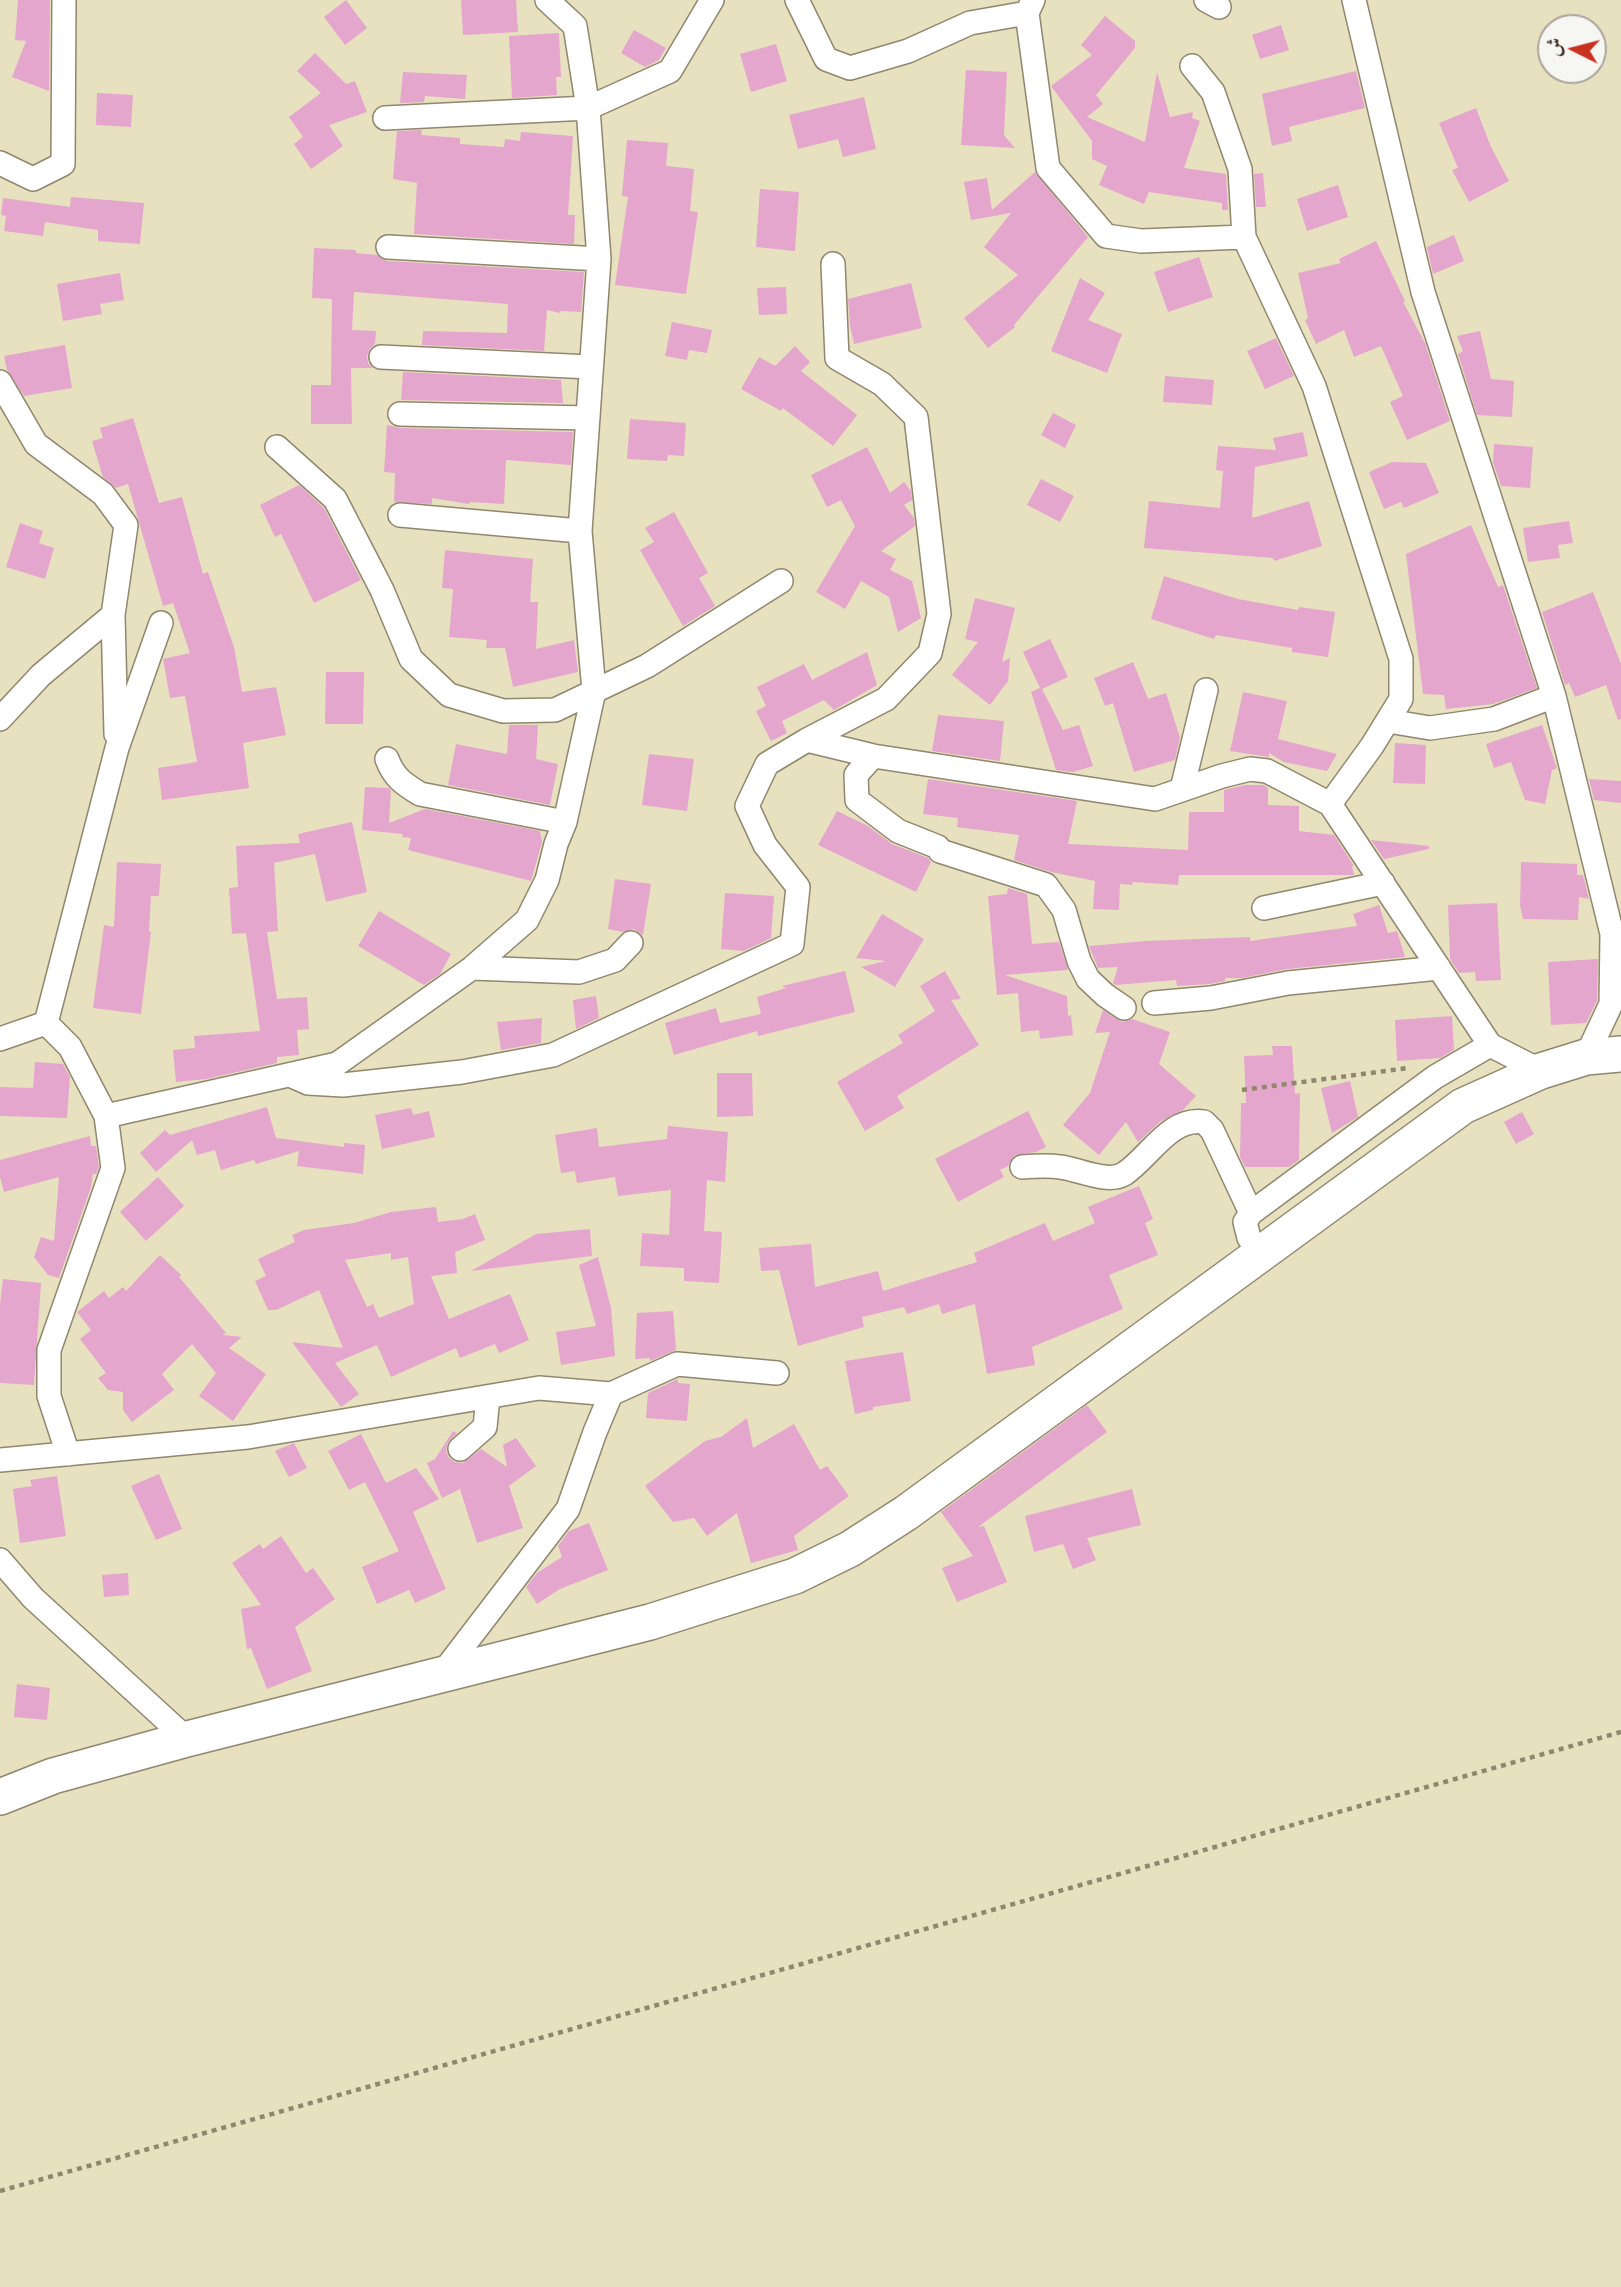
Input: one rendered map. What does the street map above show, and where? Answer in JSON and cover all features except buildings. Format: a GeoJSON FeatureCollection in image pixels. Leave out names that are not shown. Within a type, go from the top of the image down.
{"type":"FeatureCollection","features":[{"type":"Feature","properties":{"kind":"main road"},"geometry":{"type":"LineString","coordinates":[[0,1797],[53,1776],[187,1739],[650,1622],[795,1576],[850,1549],[906,1513],[1463,1106],[1541,1071],[1586,1057],[1621,1054]]}},
{"type":"Feature","properties":{"kind":"street"},"geometry":{"type":"LineString","coordinates":[[0,163],[33,179],[63,164],[64,0]]}},
{"type":"Feature","properties":{"kind":"street"},"geometry":{"type":"LineString","coordinates":[[106,1116],[337,1064],[472,968],[527,920],[544,887],[565,822],[594,691],[580,531],[598,259],[588,108],[575,26],[547,0]]}},
{"type":"Feature","properties":{"kind":"street"},"geometry":{"type":"LineString","coordinates":[[385,118],[588,108],[670,71],[712,0]]}},
{"type":"Feature","properties":{"kind":"street"},"geometry":{"type":"LineString","coordinates":[[797,0],[826,59],[850,68],[908,51],[970,23],[1030,7],[1048,168],[1106,236],[1141,241],[1244,237]]}},
{"type":"Feature","properties":{"kind":"street"},"geometry":{"type":"LineString","coordinates":[[1354,0],[1423,292],[1554,696],[1612,934],[1611,1004],[1586,1057]]}},
{"type":"Feature","properties":{"kind":"street"},"geometry":{"type":"LineString","coordinates":[[1192,66],[1213,92],[1240,169],[1244,237],[1314,386],[1401,659],[1401,699],[1330,804]]}},
{"type":"Feature","properties":{"kind":"street"},"geometry":{"type":"LineString","coordinates":[[388,247],[598,259]]}},
{"type":"Feature","properties":{"kind":"street"},"geometry":{"type":"LineString","coordinates":[[290,1075],[309,1083],[343,1085],[462,1072],[553,1055],[792,944],[799,887],[765,845],[747,806],[766,764],[886,699],[930,653],[939,614],[916,417],[881,384],[837,358],[833,264]]}},
{"type":"Feature","properties":{"kind":"street"},"geometry":{"type":"LineString","coordinates":[[382,357],[590,367]]}},
{"type":"Feature","properties":{"kind":"street"},"geometry":{"type":"LineString","coordinates":[[0,382],[36,444],[103,494],[126,525],[113,615],[117,748]]}},
{"type":"Feature","properties":{"kind":"street"},"geometry":{"type":"LineString","coordinates":[[400,414],[587,418]]}},
{"type":"Feature","properties":{"kind":"street"},"geometry":{"type":"LineString","coordinates":[[277,447],[335,499],[382,590],[411,659],[449,695],[503,711],[555,710],[647,666],[781,581]]}},
{"type":"Feature","properties":{"kind":"street"},"geometry":{"type":"LineString","coordinates":[[400,515],[580,531]]}},
{"type":"Feature","properties":{"kind":"street"},"geometry":{"type":"LineString","coordinates":[[0,719],[41,676],[113,615]]}},
{"type":"Feature","properties":{"kind":"street"},"geometry":{"type":"LineString","coordinates":[[46,1023],[117,748],[161,623]]}},
{"type":"Feature","properties":{"kind":"street"},"geometry":{"type":"LineString","coordinates":[[1182,789],[1206,690]]}},
{"type":"Feature","properties":{"kind":"street"},"geometry":{"type":"LineString","coordinates":[[1388,721],[1430,728],[1494,719],[1554,696]]}},
{"type":"Feature","properties":{"kind":"street"},"geometry":{"type":"LineString","coordinates":[[807,740],[873,756],[1155,799],[1250,769],[1267,771],[1330,804],[1490,1045],[1541,1071]]}},
{"type":"Feature","properties":{"kind":"street"},"geometry":{"type":"LineString","coordinates":[[873,756],[856,775],[857,800],[898,831],[938,847],[940,851],[1046,885],[1064,910],[1079,961],[1088,979],[1105,995],[1124,1007]]}},
{"type":"Feature","properties":{"kind":"street"},"geometry":{"type":"LineString","coordinates":[[387,759],[391,772],[401,783],[421,794],[565,822]]}},
{"type":"Feature","properties":{"kind":"street"},"geometry":{"type":"LineString","coordinates":[[1264,908],[1383,883]]}},
{"type":"Feature","properties":{"kind":"street"},"geometry":{"type":"LineString","coordinates":[[472,968],[579,972],[615,960],[631,943]]}},
{"type":"Feature","properties":{"kind":"street"},"geometry":{"type":"LineString","coordinates":[[1154,1003],[1211,998],[1288,983],[1439,968]]}},
{"type":"Feature","properties":{"kind":"street"},"geometry":{"type":"LineString","coordinates":[[0,1039],[46,1023]]}},
{"type":"Feature","properties":{"kind":"street"},"geometry":{"type":"LineString","coordinates":[[46,1023],[69,1047],[106,1116],[113,1168],[49,1350],[49,1396],[68,1454]]}},
{"type":"Feature","properties":{"kind":"street"},"geometry":{"type":"LineString","coordinates":[[1262,1253],[1249,1238],[1245,1222],[1251,1213],[1435,1077],[1490,1045]]}},
{"type":"Feature","properties":{"kind":"street"},"geometry":{"type":"LineString","coordinates":[[1022,1167],[1060,1167],[1102,1176],[1124,1174],[1153,1146],[1186,1122],[1204,1122],[1212,1130],[1251,1213]]}},
{"type":"Feature","properties":{"kind":"street"},"geometry":{"type":"LineString","coordinates":[[0,1460],[248,1437],[539,1388],[611,1394],[677,1364],[777,1373]]}},
{"type":"Feature","properties":{"kind":"street"},"geometry":{"type":"LineString","coordinates":[[441,1675],[568,1509],[611,1394]]}},
{"type":"Feature","properties":{"kind":"street"},"geometry":{"type":"LineString","coordinates":[[460,1449],[485,1427],[488,1397]]}},
{"type":"Feature","properties":{"kind":"street"},"geometry":{"type":"LineString","coordinates":[[0,1560],[33,1598],[187,1739]]}},
{"type":"Feature","properties":{"kind":"path"},"geometry":{"type":"LineString","coordinates":[[1242,1090],[1412,1067]]}},
{"type":"Feature","properties":{"kind":"path"},"geometry":{"type":"LineString","coordinates":[[0,2191],[1621,1732]]}}]}
